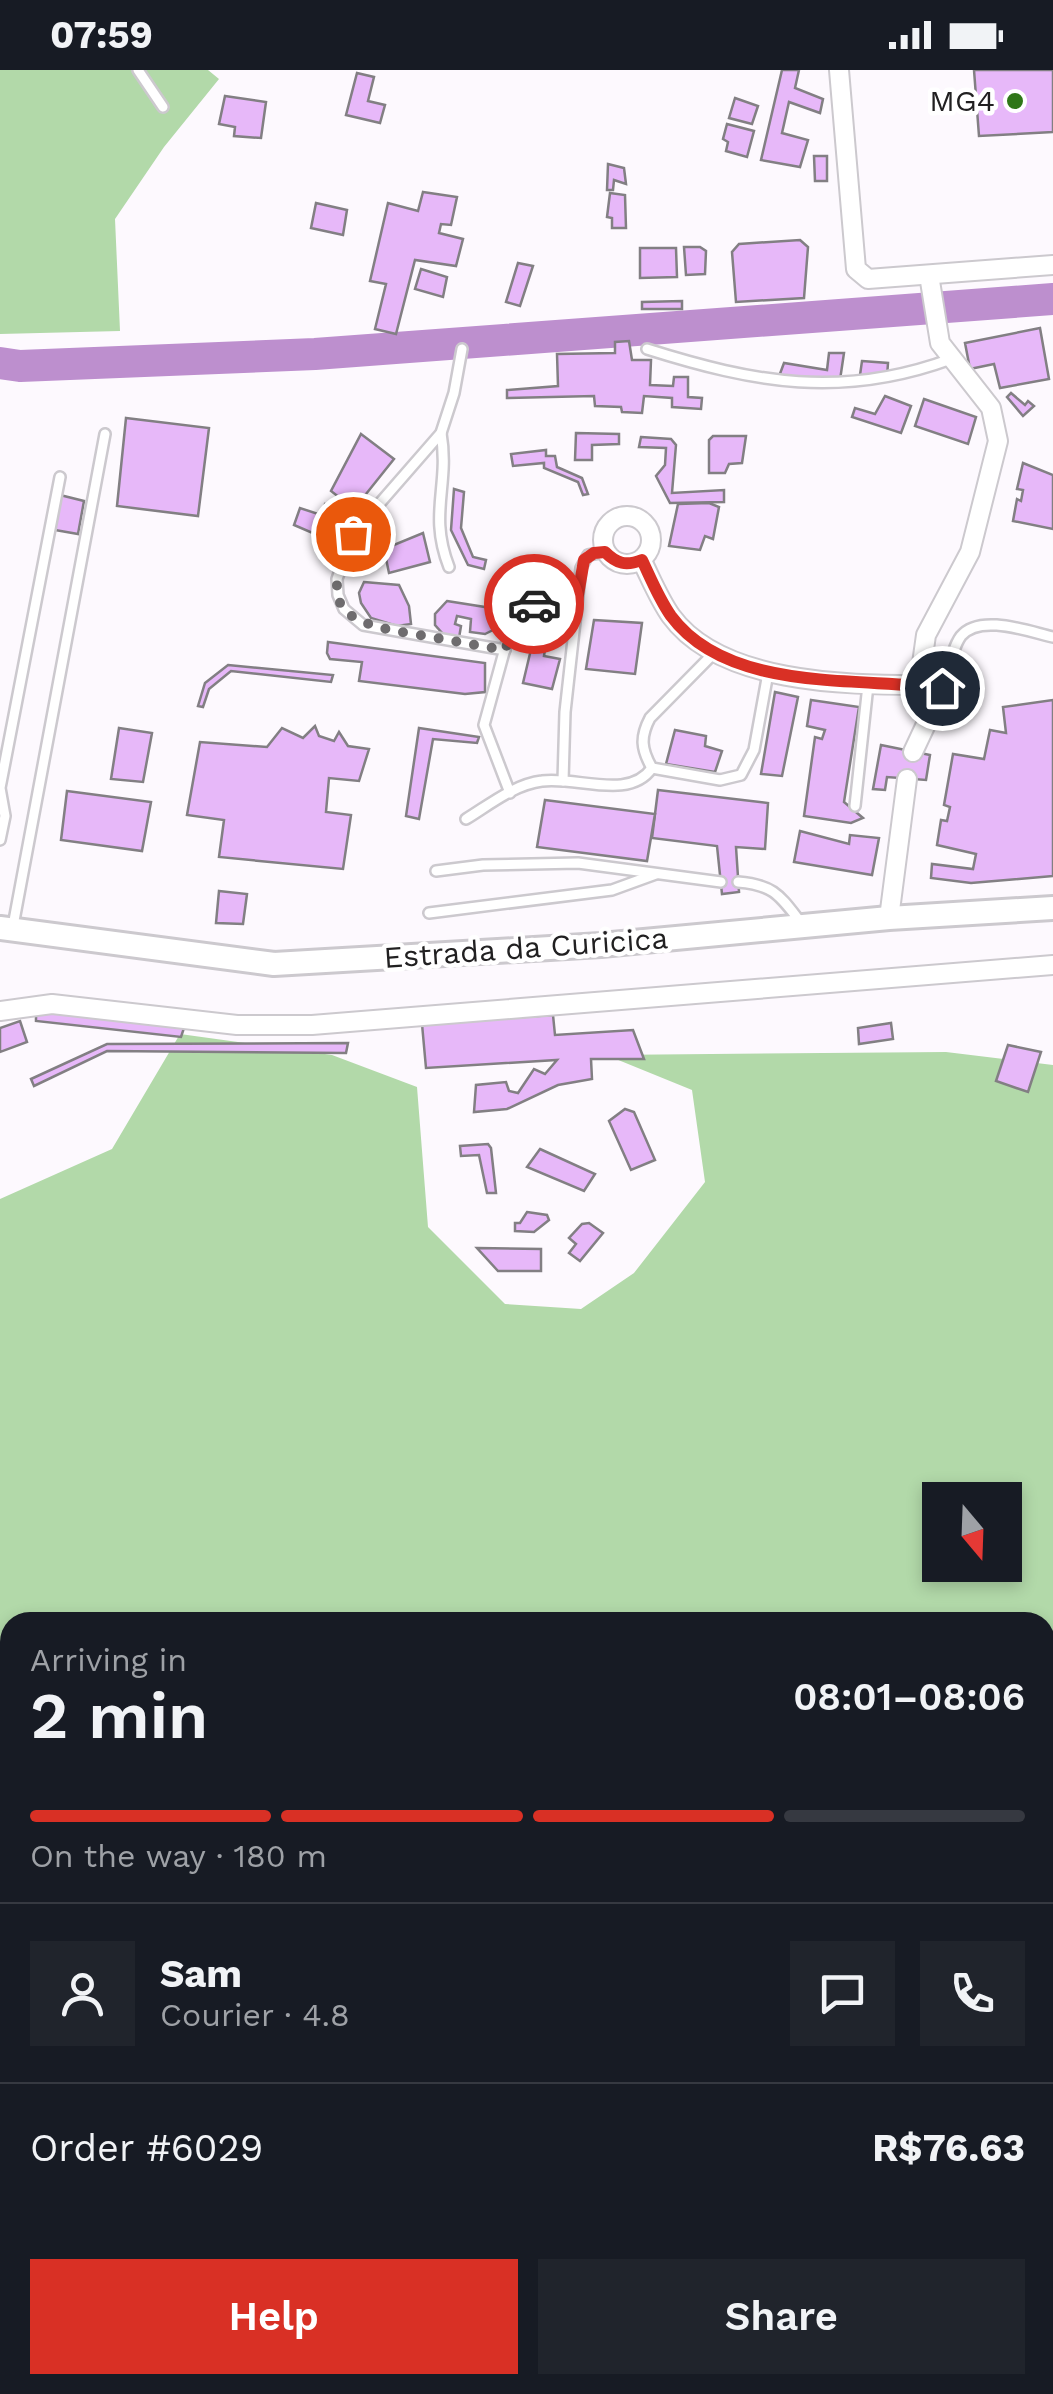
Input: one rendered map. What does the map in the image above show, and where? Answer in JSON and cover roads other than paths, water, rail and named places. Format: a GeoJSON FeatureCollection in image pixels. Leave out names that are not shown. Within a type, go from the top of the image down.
{"type":"FeatureCollection","features":[{"type":"Feature","properties":{"kind":"street"},"geometry":{"type":"LineString","coordinates":[[839,70],[856,269],[868,279],[930,282],[1053,265]]}},
{"type":"Feature","properties":{"kind":"street"},"geometry":{"type":"LineString","coordinates":[[919,685],[926,635],[970,552],[998,441],[992,408],[951,359],[937,330],[930,282]]}},
{"type":"Feature","properties":{"kind":"street"},"geometry":{"type":"LineString","coordinates":[[633,516],[645,523],[652,535],[650,550],[642,560],[628,565],[615,562],[605,552],[602,538],[608,525],[619,517],[633,516]]}},
{"type":"Feature","properties":{"kind":"street"},"geometry":{"type":"LineString","coordinates":[[642,560],[672,617],[714,653],[820,681],[942,688],[914,752]]}},
{"type":"Feature","properties":{"kind":"street"},"geometry":{"type":"LineString","coordinates":[[889,918],[907,779]]}},
{"type":"Feature","properties":{"kind":"street","name":"Estrada da Curicica"},"geometry":{"type":"LineString","coordinates":[[6,929],[274,964],[601,946],[889,918],[1053,908]]}},
{"type":"Feature","properties":{"kind":"street"},"geometry":{"type":"LineString","coordinates":[[0,1011],[52,1004],[237,1025],[312,1025],[1053,965]]}},
{"type":"Feature","properties":{"kind":"lane"},"geometry":{"type":"LineString","coordinates":[[138,70],[163,107]]}},
{"type":"Feature","properties":{"kind":"lane"},"geometry":{"type":"LineString","coordinates":[[462,349],[441,434],[353,534],[340,568],[338,595],[344,610],[363,625],[505,650]]}},
{"type":"Feature","properties":{"kind":"lane"},"geometry":{"type":"LineString","coordinates":[[647,349],[773,382],[903,377],[951,359]]}},
{"type":"Feature","properties":{"kind":"lane"},"geometry":{"type":"LineString","coordinates":[[6,929],[105,434]]}},
{"type":"Feature","properties":{"kind":"lane"},"geometry":{"type":"LineString","coordinates":[[441,434],[445,458],[436,531],[448,567]]}},
{"type":"Feature","properties":{"kind":"lane"},"geometry":{"type":"LineString","coordinates":[[0,840],[5,816],[0,788],[60,477]]}},
{"type":"Feature","properties":{"kind":"lane"},"geometry":{"type":"LineString","coordinates":[[563,780],[577,601],[584,560],[605,552]]}},
{"type":"Feature","properties":{"kind":"lane"},"geometry":{"type":"LineString","coordinates":[[510,792],[484,724],[505,650],[519,612],[542,602],[577,601]]}},
{"type":"Feature","properties":{"kind":"lane"},"geometry":{"type":"LineString","coordinates":[[942,688],[962,636],[975,628],[994,626],[1053,636]]}},
{"type":"Feature","properties":{"kind":"lane"},"geometry":{"type":"LineString","coordinates":[[652,768],[642,745],[650,718],[714,653]]}},
{"type":"Feature","properties":{"kind":"lane"},"geometry":{"type":"LineString","coordinates":[[652,768],[720,780],[741,775],[754,750],[769,670]]}},
{"type":"Feature","properties":{"kind":"lane"},"geometry":{"type":"LineString","coordinates":[[855,806],[868,685]]}},
{"type":"Feature","properties":{"kind":"lane"},"geometry":{"type":"LineString","coordinates":[[466,819],[510,792],[540,780],[628,785],[644,780],[652,768]]}},
{"type":"Feature","properties":{"kind":"lane"},"geometry":{"type":"LineString","coordinates":[[436,871],[578,862],[721,882]]}},
{"type":"Feature","properties":{"kind":"lane"},"geometry":{"type":"LineString","coordinates":[[430,913],[612,890],[658,873]]}},
{"type":"Feature","properties":{"kind":"lane"},"geometry":{"type":"LineString","coordinates":[[738,882],[764,884],[778,893],[803,926]]}},
{"type":"Feature","properties":{"kind":"waterway"},"geometry":{"type":"LineString","coordinates":[[0,363],[20,366],[315,354],[1053,299]]}},
{"type":"Feature","properties":{"kind":"place","name":"MG4"},"geometry":{"type":"Point","coordinates":[1015,101]}}]}
